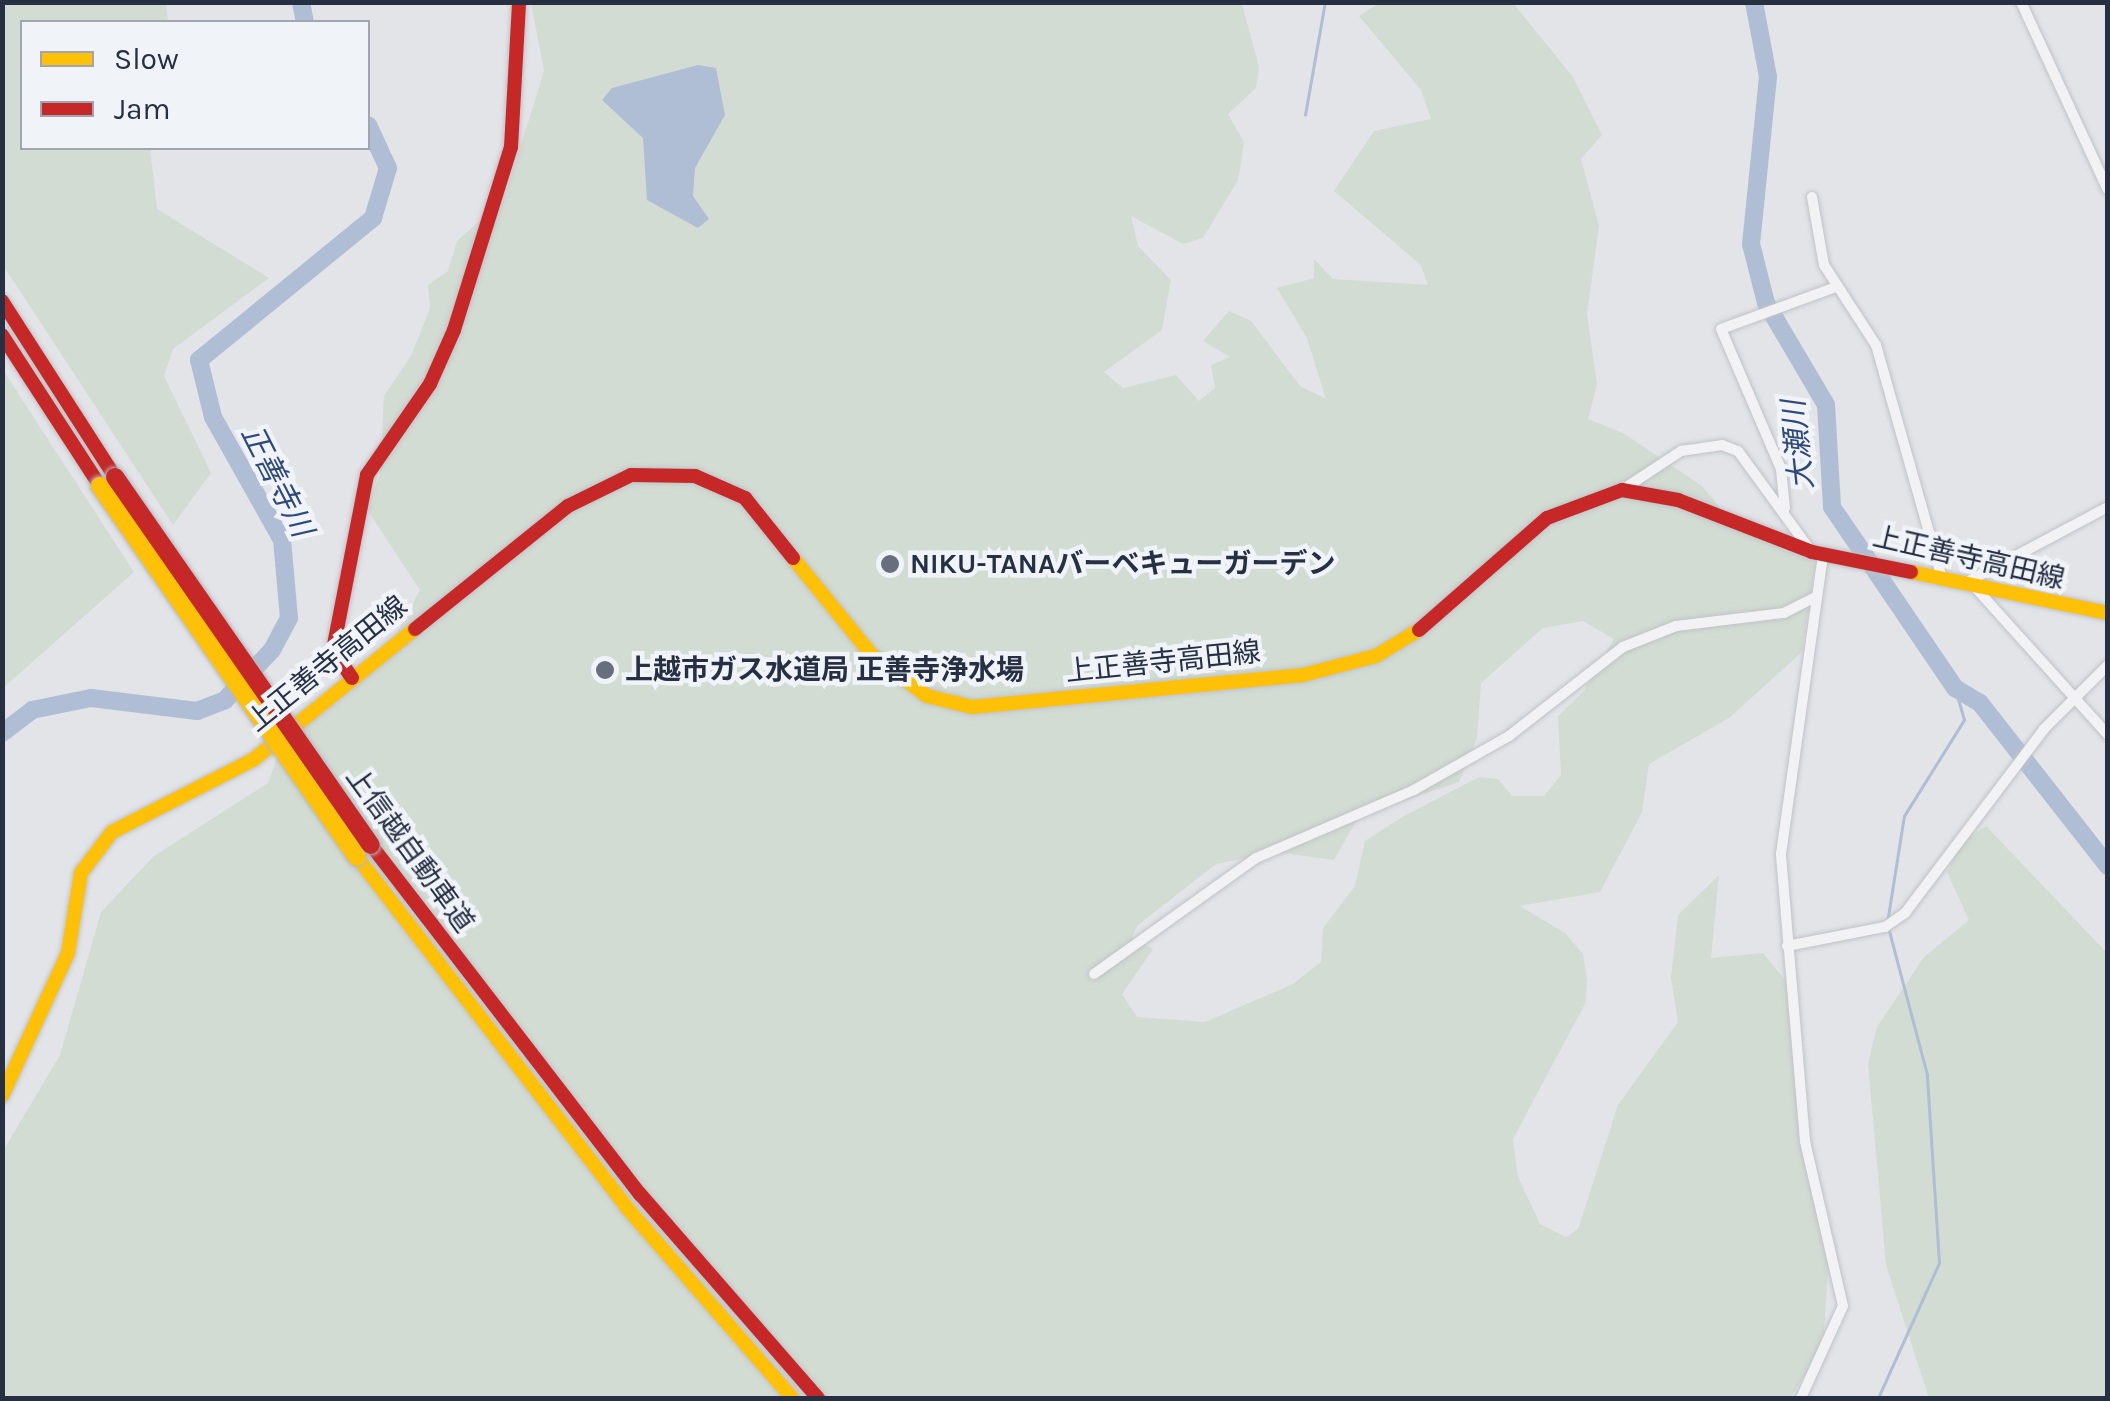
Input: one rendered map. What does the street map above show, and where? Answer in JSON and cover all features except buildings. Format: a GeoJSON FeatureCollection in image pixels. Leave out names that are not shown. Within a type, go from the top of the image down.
{"type":"FeatureCollection","features":[{"type":"Feature","properties":{"kind":"main road"},"geometry":{"type":"LineString","coordinates":[[352,678],[334,650],[354,528],[368,476],[430,384],[459,314],[511,147],[518,2]]}},
{"type":"Feature","properties":{"kind":"main road","name":"上信越自動車道"},"geometry":{"type":"LineString","coordinates":[[2,301],[108,481]]}},
{"type":"Feature","properties":{"kind":"main road","name":"上信越自動車道"},"geometry":{"type":"LineString","coordinates":[[2,335],[364,851],[627,1208],[792,1398]]}},
{"type":"Feature","properties":{"kind":"main road","name":"上正善寺高田線"},"geometry":{"type":"LineString","coordinates":[[2,1096],[41,1023],[68,953],[81,873],[98,848],[130,819],[253,760],[568,506],[631,474],[695,476],[745,498],[870,654],[927,696],[972,707],[1303,675],[1376,656],[1450,611],[1547,518],[1622,490],[1678,500],[1825,554],[2108,614]]}},
{"type":"Feature","properties":{"kind":"main road","name":"上信越自動車道"},"geometry":{"type":"LineString","coordinates":[[364,851],[640,1194],[818,1398]]}},
{"type":"Feature","properties":{"kind":"street"},"geometry":{"type":"LineString","coordinates":[[2021,2],[2108,190]]}},
{"type":"Feature","properties":{"kind":"street"},"geometry":{"type":"LineString","coordinates":[[1812,198],[1836,287],[1876,345],[1942,578]]}},
{"type":"Feature","properties":{"kind":"street"},"geometry":{"type":"LineString","coordinates":[[1785,508],[1781,469],[1721,329],[1836,287]]}},
{"type":"Feature","properties":{"kind":"street"},"geometry":{"type":"LineString","coordinates":[[1622,490],[1680,450],[1722,446],[1738,451],[1825,554],[1815,597],[1781,854],[1805,1141],[1844,1306],[1801,1398]]}},
{"type":"Feature","properties":{"kind":"street"},"geometry":{"type":"LineString","coordinates":[[2108,507],[1968,584],[2108,735]]}},
{"type":"Feature","properties":{"kind":"street"},"geometry":{"type":"LineString","coordinates":[[1094,974],[1256,858],[1414,790],[1509,736],[1624,647],[1676,626],[1784,613],[1815,597]]}},
{"type":"Feature","properties":{"kind":"street"},"geometry":{"type":"LineString","coordinates":[[1788,946],[1885,926],[1906,913],[2074,699],[2108,665]]}},
{"type":"Feature","properties":{"kind":"shaded area"},"geometry":{"type":"Polygon","coordinates":[[[3,2],[166,3],[168,20],[20,20],[20,150],[150,150],[157,209],[269,278],[173,349],[164,376],[211,473],[173,525],[3,265],[3,2]]]}},
{"type":"Feature","properties":{"kind":"shaded area"},"geometry":{"type":"Polygon","coordinates":[[[531,3],[1242,4],[1259,67],[1256,88],[1228,114],[1244,142],[1238,180],[1203,238],[1183,244],[1131,216],[1138,246],[1171,280],[1162,330],[1104,372],[1123,388],[1176,375],[1199,401],[1215,388],[1211,365],[1230,357],[1203,341],[1229,311],[1251,321],[1300,386],[1326,399],[1307,338],[1277,288],[1314,278],[1314,259],[1333,279],[1428,285],[1421,265],[1334,191],[1374,131],[1431,119],[1421,90],[1359,16],[1379,3],[1513,3],[1573,77],[1602,135],[1581,159],[1599,226],[1587,314],[1597,384],[1588,419],[1623,433],[1702,486],[1722,510],[1815,564],[1802,652],[1729,718],[1649,764],[1642,812],[1600,892],[1520,906],[1565,933],[1583,954],[1587,980],[1586,1002],[1513,1139],[1518,1177],[1540,1224],[1566,1237],[1578,1229],[1618,1105],[1678,1022],[1671,978],[1678,915],[1719,875],[1711,958],[1763,953],[1787,982],[1803,1157],[1829,1255],[1823,1349],[1790,1398],[3,1398],[3,1151],[60,1055],[101,912],[154,856],[268,783],[282,745],[392,642],[420,590],[366,508],[380,475],[384,396],[411,356],[430,308],[428,285],[448,271],[457,241],[504,200],[544,71],[531,3]],[[1583,621],[1543,628],[1481,683],[1477,738],[1459,782],[1359,816],[1334,860],[1277,852],[1216,864],[1138,925],[1132,937],[1153,949],[1122,994],[1137,1017],[1205,1022],[1293,984],[1321,962],[1323,928],[1355,886],[1365,841],[1404,816],[1479,777],[1498,779],[1512,796],[1544,796],[1561,775],[1558,716],[1584,691],[1614,639],[1583,621]]]}},
{"type":"Feature","properties":{"kind":"shaded area"},"geometry":{"type":"Polygon","coordinates":[[[3,370],[134,572],[2,688],[3,370]]]}},
{"type":"Feature","properties":{"kind":"shaded area"},"geometry":{"type":"Polygon","coordinates":[[[1986,826],[2107,953],[2107,1398],[1929,1398],[1886,1265],[1868,1064],[1877,1027],[1924,957],[1969,920],[1947,872],[1962,843],[1986,826]]]}},
{"type":"Feature","properties":{"kind":"water"},"geometry":{"type":"Polygon","coordinates":[[[698,65],[716,68],[725,115],[695,168],[693,196],[709,219],[698,228],[647,200],[643,138],[602,100],[612,88],[698,65]]]}},
{"type":"Feature","properties":{"kind":"waterway","name":"正善寺川"},"geometry":{"type":"LineString","coordinates":[[301,2],[305,20]]}},
{"type":"Feature","properties":{"kind":"waterway"},"geometry":{"type":"LineString","coordinates":[[1305,115],[1325,2]]}},
{"type":"Feature","properties":{"kind":"waterway","name":"大瀬川"},"geometry":{"type":"LineString","coordinates":[[1754,2],[1768,77],[1751,244],[1766,303],[1826,405],[1832,507],[1955,688],[1980,703],[2108,866]]}},
{"type":"Feature","properties":{"kind":"waterway","name":"正善寺川"},"geometry":{"type":"LineString","coordinates":[[2,733],[32,710],[91,698],[197,711],[225,700],[272,650],[289,618],[282,540],[213,417],[199,360],[373,218],[388,168],[370,129]]}},
{"type":"Feature","properties":{"kind":"waterway"},"geometry":{"type":"LineString","coordinates":[[1887,923],[1904,816],[1964,720],[1955,688]]}},
{"type":"Feature","properties":{"kind":"waterway"},"geometry":{"type":"LineString","coordinates":[[1878,1398],[1939,1263],[1927,1075],[1889,931]]}},
{"type":"Feature","properties":{"kind":"traffic: slow"},"geometry":{"type":"LineString","coordinates":[[100,486],[357,857]]}},
{"type":"Feature","properties":{"kind":"traffic: slow"},"geometry":{"type":"LineString","coordinates":[[793,558],[871,654],[927,696],[972,707],[1303,675],[1376,656],[1419,630]]}},
{"type":"Feature","properties":{"kind":"traffic: slow"},"geometry":{"type":"LineString","coordinates":[[1911,572],[2108,613]]}},
{"type":"Feature","properties":{"kind":"traffic: slow"},"geometry":{"type":"LineString","coordinates":[[2,1096],[68,953],[81,873],[112,832],[253,760],[415,629]]}},
{"type":"Feature","properties":{"kind":"traffic: slow"},"geometry":{"type":"LineString","coordinates":[[357,857],[627,1208],[792,1398]]}},
{"type":"Feature","properties":{"kind":"traffic: jam"},"geometry":{"type":"LineString","coordinates":[[352,678],[333,650],[367,475],[430,384],[454,330],[511,147],[519,2]]}},
{"type":"Feature","properties":{"kind":"traffic: jam"},"geometry":{"type":"LineString","coordinates":[[2,301],[115,477]]}},
{"type":"Feature","properties":{"kind":"traffic: jam"},"geometry":{"type":"LineString","coordinates":[[2,335],[100,486]]}},
{"type":"Feature","properties":{"kind":"traffic: jam"},"geometry":{"type":"LineString","coordinates":[[415,629],[568,506],[631,475],[695,476],[745,498],[793,558]]}},
{"type":"Feature","properties":{"kind":"traffic: jam"},"geometry":{"type":"LineString","coordinates":[[115,477],[371,845]]}},
{"type":"Feature","properties":{"kind":"traffic: jam"},"geometry":{"type":"LineString","coordinates":[[1419,630],[1547,518],[1622,490],[1678,500],[1812,552],[1911,572]]}},
{"type":"Feature","properties":{"kind":"traffic: jam"},"geometry":{"type":"LineString","coordinates":[[371,845],[640,1194],[818,1398]]}},
{"type":"Feature","properties":{"kind":"place","name":"NIKU-TANAバーベキューガーデン"},"geometry":{"type":"Point","coordinates":[890,564]}},
{"type":"Feature","properties":{"kind":"place","name":"上越市ガス水道局 正善寺浄水場"},"geometry":{"type":"Point","coordinates":[605,670]}}]}
